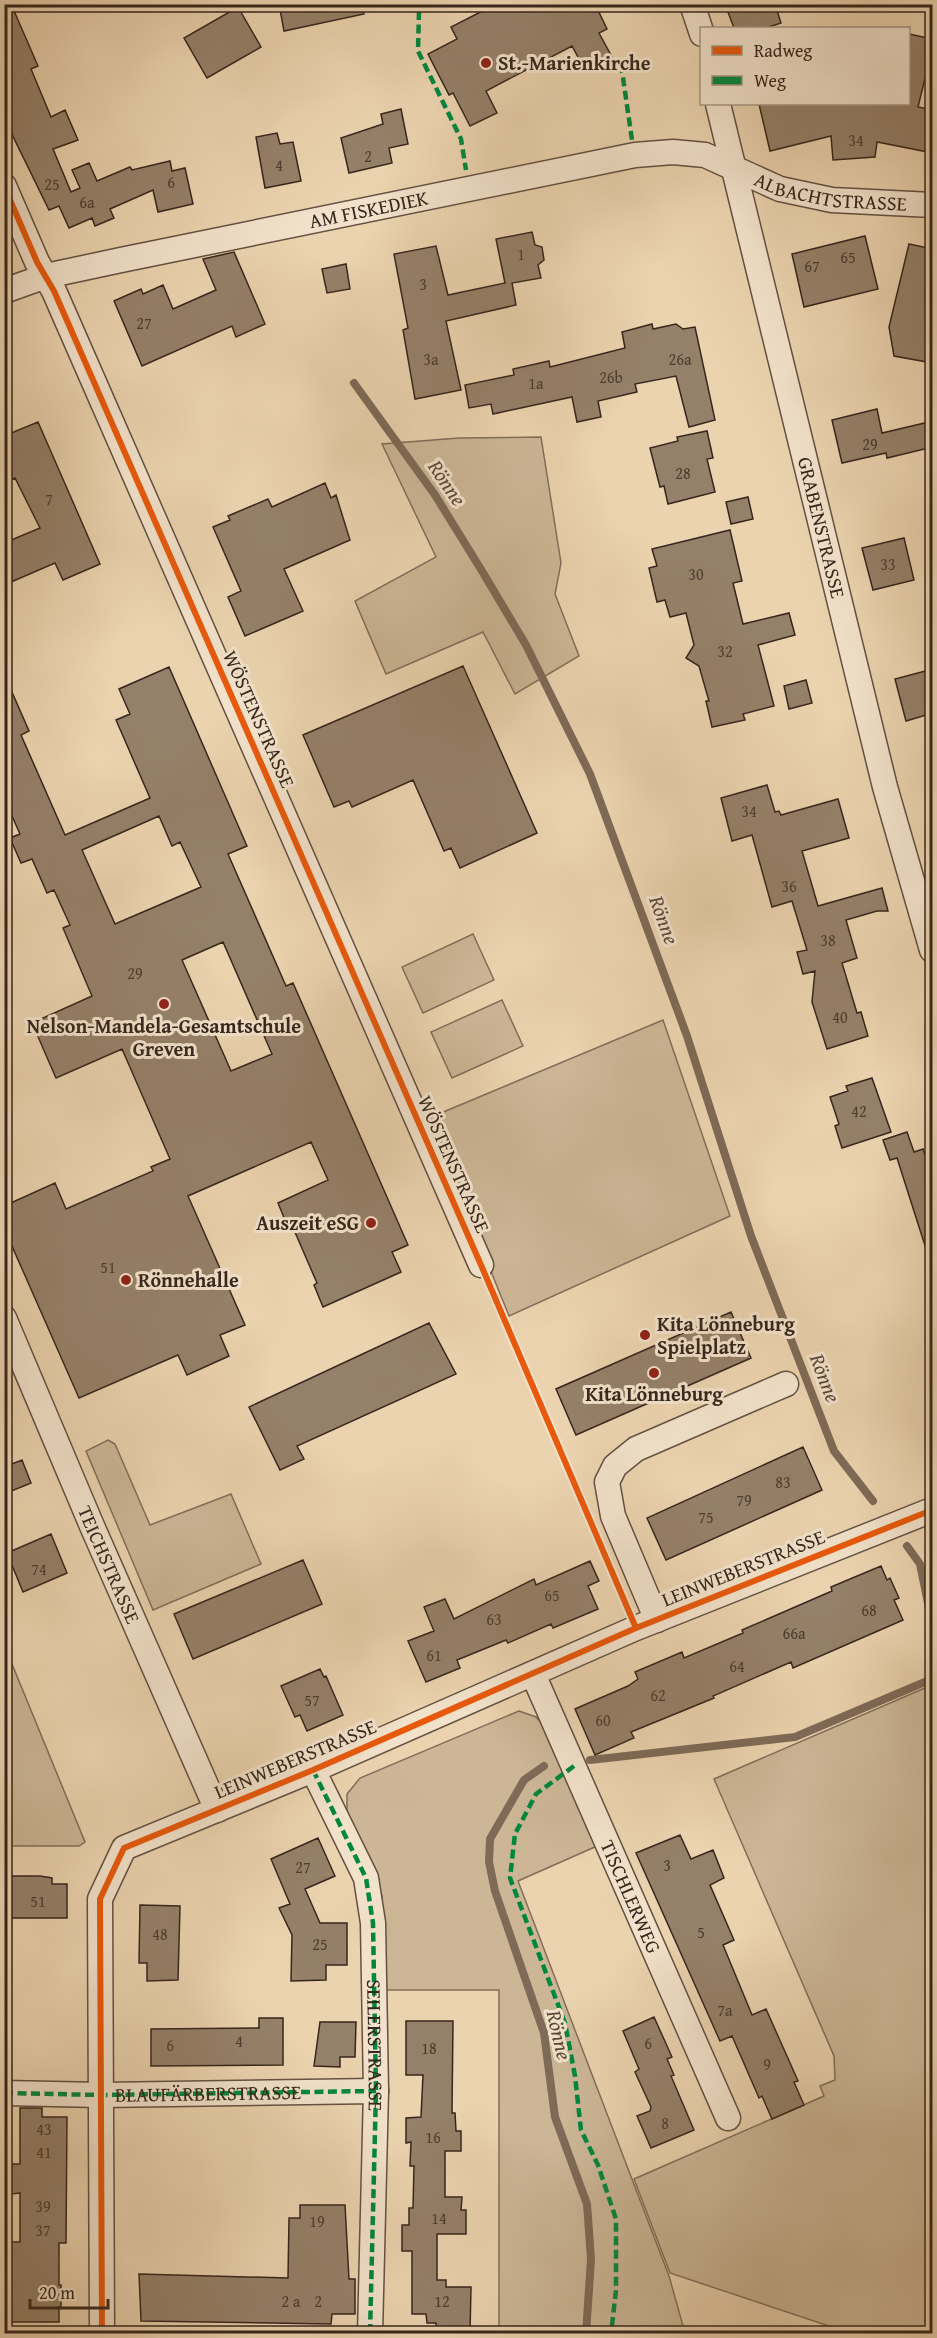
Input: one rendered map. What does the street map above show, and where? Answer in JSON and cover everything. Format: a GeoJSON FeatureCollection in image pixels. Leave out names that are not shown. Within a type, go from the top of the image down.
{"type":"FeatureCollection","features":[{"type":"Feature","properties":{"kind":"street"},"geometry":{"type":"LineString","coordinates":[[692,4],[700,28]]}},
{"type":"Feature","properties":{"kind":"street","name":"GRABENSTRASSE"},"geometry":{"type":"LineString","coordinates":[[718,105],[885,787],[933,950]]}},
{"type":"Feature","properties":{"kind":"street","name":"AM FISKEDIEK"},"geometry":{"type":"LineString","coordinates":[[4,291],[46,276],[636,155],[673,152],[705,155],[732,165]]}},
{"type":"Feature","properties":{"kind":"street","name":"ALBACHTSTRASSE"},"geometry":{"type":"LineString","coordinates":[[732,165],[780,189],[832,200],[933,205]]}},
{"type":"Feature","properties":{"kind":"street","name":"WÖSTENSTRASSE"},"geometry":{"type":"LineString","coordinates":[[4,186],[46,276],[481,1265]]}},
{"type":"Feature","properties":{"kind":"street","name":"TEICHSTRASSE"},"geometry":{"type":"LineString","coordinates":[[4,1318],[92,1526],[217,1810]]}},
{"type":"Feature","properties":{"kind":"street","name":"LEINWEBERSTRASSE"},"geometry":{"type":"LineString","coordinates":[[657,1620],[611,1508],[607,1482],[615,1466],[636,1449],[786,1384]]}},
{"type":"Feature","properties":{"kind":"street","name":"LEINWEBERSTRASSE"},"geometry":{"type":"LineString","coordinates":[[102,2334],[100,1899],[124,1848],[313,1770],[657,1620],[933,1510]]}},
{"type":"Feature","properties":{"kind":"street","name":"TISCHLERWEG"},"geometry":{"type":"LineString","coordinates":[[532,1674],[728,2118]]}},
{"type":"Feature","properties":{"kind":"street","name":"SEILERSTRASSE"},"geometry":{"type":"LineString","coordinates":[[313,1770],[366,1878],[374,1923],[376,2091],[370,2334]]}},
{"type":"Feature","properties":{"kind":"street","name":"BLAUFÄRBERSTRASSE"},"geometry":{"type":"LineString","coordinates":[[4,2093],[102,2096],[376,2091]]}},
{"type":"Feature","properties":{"kind":"shaded area"},"geometry":{"type":"Polygon","coordinates":[[[541,437],[561,563],[555,594],[579,656],[515,694],[483,632],[386,674],[355,601],[436,557],[382,444],[459,438],[541,437]]]}},
{"type":"Feature","properties":{"kind":"shaded area"},"geometry":{"type":"Polygon","coordinates":[[[473,934],[494,980],[423,1013],[402,967],[473,934]]]}},
{"type":"Feature","properties":{"kind":"shaded area"},"geometry":{"type":"Polygon","coordinates":[[[502,1000],[523,1046],[452,1078],[431,1032],[502,1000]]]}},
{"type":"Feature","properties":{"kind":"shaded area"},"geometry":{"type":"Polygon","coordinates":[[[663,1020],[730,1216],[509,1316],[429,1118],[663,1020]]]}},
{"type":"Feature","properties":{"kind":"shaded area"},"geometry":{"type":"Polygon","coordinates":[[[108,1440],[115,1444],[150,1525],[231,1494],[261,1564],[153,1610],[86,1451],[108,1440]]]}},
{"type":"Feature","properties":{"kind":"shaded area"},"geometry":{"type":"Polygon","coordinates":[[[5,1647],[85,1842],[79,1846],[5,1846],[5,1647]]]}},
{"type":"Feature","properties":{"kind":"shaded area"},"geometry":{"type":"Polygon","coordinates":[[[932,1685],[932,2333],[850,2333],[670,2273],[634,2179],[824,2096],[820,2086],[835,2080],[834,2056],[714,1779],[932,1685]]]}},
{"type":"Feature","properties":{"kind":"shaded area"},"geometry":{"type":"Polygon","coordinates":[[[519,1711],[536,1717],[546,1728],[597,1846],[518,1881],[669,2276],[685,2333],[499,2333],[499,1990],[383,1990],[382,1896],[347,1816],[347,1794],[360,1778],[519,1711]]]}},
{"type":"Feature","properties":{"kind":"building"},"geometry":{"type":"Polygon","coordinates":[[[4,4],[11,4],[38,66],[31,69],[51,117],[65,110],[78,140],[53,149],[71,192],[80,188],[72,170],[89,163],[97,181],[130,167],[132,170],[170,161],[172,171],[185,168],[193,204],[158,212],[153,190],[110,209],[114,218],[95,226],[92,218],[69,228],[59,206],[49,210],[4,118],[4,4]]]}},
{"type":"Feature","properties":{"kind":"building"},"geometry":{"type":"Polygon","coordinates":[[[279,4],[363,4],[364,14],[284,31],[279,4]]]}},
{"type":"Feature","properties":{"kind":"building","name":"St.-Marienkirche"},"geometry":{"type":"Polygon","coordinates":[[[496,4],[595,4],[607,29],[599,33],[612,57],[585,70],[572,46],[486,91],[497,113],[470,126],[453,93],[449,95],[428,54],[457,39],[451,27],[496,4]]]}},
{"type":"Feature","properties":{"kind":"building"},"geometry":{"type":"Polygon","coordinates":[[[725,4],[775,4],[781,23],[769,27],[734,27],[725,4]]]}},
{"type":"Feature","properties":{"kind":"building"},"geometry":{"type":"Polygon","coordinates":[[[238,7],[261,47],[207,78],[184,38],[238,7]]]}},
{"type":"Feature","properties":{"kind":"building"},"geometry":{"type":"Polygon","coordinates":[[[910,34],[933,39],[933,59],[930,58],[918,107],[933,110],[933,153],[877,142],[875,157],[833,160],[831,136],[770,151],[759,105],[910,105],[910,34]]]}},
{"type":"Feature","properties":{"kind":"building"},"geometry":{"type":"Polygon","coordinates":[[[401,109],[408,144],[389,148],[392,163],[349,173],[341,138],[383,124],[381,114],[401,109]]]}},
{"type":"Feature","properties":{"kind":"building"},"geometry":{"type":"Polygon","coordinates":[[[277,133],[280,144],[293,142],[301,181],[265,188],[256,137],[277,133]]]}},
{"type":"Feature","properties":{"kind":"building"},"geometry":{"type":"Polygon","coordinates":[[[532,232],[535,245],[542,247],[544,260],[538,265],[541,278],[512,283],[516,305],[446,321],[461,390],[415,399],[403,330],[408,328],[394,254],[436,246],[448,295],[505,283],[496,239],[532,232]]]}},
{"type":"Feature","properties":{"kind":"building"},"geometry":{"type":"Polygon","coordinates":[[[865,236],[878,289],[804,307],[792,254],[865,236]]]}},
{"type":"Feature","properties":{"kind":"building"},"geometry":{"type":"Polygon","coordinates":[[[909,244],[933,249],[933,363],[894,356],[889,327],[909,244]]]}},
{"type":"Feature","properties":{"kind":"building"},"geometry":{"type":"Polygon","coordinates":[[[234,252],[265,324],[236,337],[232,326],[142,366],[114,301],[141,289],[143,294],[163,285],[173,309],[216,290],[203,259],[234,252]]]}},
{"type":"Feature","properties":{"kind":"building"},"geometry":{"type":"Polygon","coordinates":[[[346,264],[350,289],[327,293],[322,269],[346,264]]]}},
{"type":"Feature","properties":{"kind":"building"},"geometry":{"type":"Polygon","coordinates":[[[652,324],[653,329],[676,324],[683,329],[695,327],[715,420],[689,427],[676,376],[635,384],[637,392],[598,401],[601,417],[577,422],[572,397],[493,414],[491,404],[469,408],[465,385],[514,375],[513,369],[549,361],[550,367],[625,348],[622,332],[652,324]]]}},
{"type":"Feature","properties":{"kind":"building"},"geometry":{"type":"Polygon","coordinates":[[[877,409],[882,433],[933,421],[933,447],[887,458],[886,453],[842,463],[832,420],[877,409]]]}},
{"type":"Feature","properties":{"kind":"building"},"geometry":{"type":"Polygon","coordinates":[[[38,422],[100,564],[63,580],[55,563],[4,585],[4,543],[40,528],[15,478],[4,483],[4,436],[38,422]]]}},
{"type":"Feature","properties":{"kind":"building"},"geometry":{"type":"Polygon","coordinates":[[[707,431],[713,458],[707,459],[715,492],[668,504],[664,486],[660,487],[650,448],[678,441],[677,437],[707,431]]]}},
{"type":"Feature","properties":{"kind":"building"},"geometry":{"type":"Polygon","coordinates":[[[325,483],[331,498],[336,495],[350,540],[284,569],[303,611],[245,636],[228,597],[241,591],[213,527],[230,520],[228,516],[268,499],[272,507],[325,483]]]}},
{"type":"Feature","properties":{"kind":"building"},"geometry":{"type":"Polygon","coordinates":[[[748,497],[753,519],[731,524],[726,502],[748,497]]]}},
{"type":"Feature","properties":{"kind":"building"},"geometry":{"type":"Polygon","coordinates":[[[730,530],[742,581],[733,583],[743,624],[789,613],[795,635],[758,645],[774,706],[743,714],[745,720],[712,727],[706,701],[709,701],[699,666],[686,658],[694,645],[686,613],[670,617],[665,600],[657,602],[649,568],[657,566],[652,549],[730,530]]]}},
{"type":"Feature","properties":{"kind":"building"},"geometry":{"type":"Polygon","coordinates":[[[904,538],[914,580],[873,590],[862,548],[904,538]]]}},
{"type":"Feature","properties":{"kind":"building"},"geometry":{"type":"Polygon","coordinates":[[[463,666],[537,833],[460,868],[451,848],[444,851],[413,780],[352,807],[349,801],[334,807],[303,735],[463,666]]]}},
{"type":"Feature","properties":{"kind":"building"},"geometry":{"type":"Polygon","coordinates":[[[169,667],[247,846],[228,854],[286,986],[293,983],[408,1245],[392,1252],[401,1272],[323,1307],[314,1285],[317,1283],[291,1223],[287,1225],[278,1203],[328,1180],[311,1142],[188,1196],[245,1325],[220,1335],[229,1356],[187,1375],[178,1355],[79,1398],[4,1228],[4,1206],[55,1183],[66,1209],[153,1171],[151,1167],[170,1159],[122,1049],[56,1078],[32,1023],[92,996],[63,928],[70,925],[54,890],[47,893],[32,859],[21,863],[10,838],[20,834],[4,798],[4,674],[29,731],[21,735],[65,835],[150,798],[116,720],[130,714],[119,689],[169,667]],[[159,816],[82,850],[115,924],[201,887],[180,842],[172,846],[159,816]],[[223,942],[182,960],[231,1071],[272,1054],[223,942]]]}},
{"type":"Feature","properties":{"kind":"building"},"geometry":{"type":"Polygon","coordinates":[[[933,669],[933,713],[906,721],[895,679],[933,669]]]}},
{"type":"Feature","properties":{"kind":"building"},"geometry":{"type":"Polygon","coordinates":[[[806,680],[812,703],[789,709],[784,686],[806,680]]]}},
{"type":"Feature","properties":{"kind":"building"},"geometry":{"type":"Polygon","coordinates":[[[767,785],[775,812],[779,811],[781,815],[838,799],[849,838],[802,851],[818,906],[882,888],[888,911],[877,911],[846,920],[857,958],[842,963],[857,1013],[861,1012],[868,1036],[827,1049],[812,1002],[815,971],[803,974],[797,952],[807,950],[792,901],[772,907],[752,835],[732,841],[721,798],[767,785]]]}},
{"type":"Feature","properties":{"kind":"building"},"geometry":{"type":"Polygon","coordinates":[[[872,1078],[891,1132],[842,1148],[835,1126],[839,1124],[830,1097],[848,1091],[846,1086],[872,1078]]]}},
{"type":"Feature","properties":{"kind":"building"},"geometry":{"type":"Polygon","coordinates":[[[907,1132],[914,1152],[923,1149],[933,1180],[933,1255],[928,1255],[897,1158],[890,1160],[883,1140],[907,1132]]]}},
{"type":"Feature","properties":{"kind":"building","name":"Kita Lönneburg"},"geometry":{"type":"Polygon","coordinates":[[[731,1312],[751,1358],[576,1435],[556,1389],[731,1312]]]}},
{"type":"Feature","properties":{"kind":"building"},"geometry":{"type":"Polygon","coordinates":[[[429,1323],[456,1374],[297,1446],[304,1459],[280,1470],[249,1407],[429,1323]]]}},
{"type":"Feature","properties":{"kind":"building"},"geometry":{"type":"Polygon","coordinates":[[[803,1447],[822,1490],[666,1560],[647,1518],[803,1447]]]}},
{"type":"Feature","properties":{"kind":"building"},"geometry":{"type":"Polygon","coordinates":[[[22,1460],[31,1483],[4,1494],[4,1467],[22,1460]]]}},
{"type":"Feature","properties":{"kind":"building"},"geometry":{"type":"Polygon","coordinates":[[[51,1534],[67,1573],[23,1592],[7,1553],[51,1534]]]}},
{"type":"Feature","properties":{"kind":"building"},"geometry":{"type":"Polygon","coordinates":[[[303,1560],[322,1604],[193,1659],[174,1614],[303,1560]]]}},
{"type":"Feature","properties":{"kind":"building"},"geometry":{"type":"Polygon","coordinates":[[[590,1561],[599,1581],[588,1586],[598,1609],[553,1628],[551,1624],[508,1643],[506,1640],[457,1660],[460,1668],[426,1682],[408,1641],[434,1631],[424,1607],[445,1599],[454,1619],[534,1579],[536,1585],[590,1561]]]}},
{"type":"Feature","properties":{"kind":"building"},"geometry":{"type":"Polygon","coordinates":[[[881,1566],[887,1580],[890,1578],[899,1598],[894,1600],[903,1620],[793,1668],[791,1662],[713,1696],[714,1698],[631,1732],[634,1738],[595,1755],[575,1709],[628,1686],[638,1679],[635,1672],[682,1652],[684,1658],[743,1633],[742,1630],[832,1591],[831,1587],[881,1566]]]}},
{"type":"Feature","properties":{"kind":"building"},"geometry":{"type":"Polygon","coordinates":[[[320,1669],[324,1677],[326,1676],[343,1715],[307,1731],[300,1715],[295,1717],[281,1686],[320,1669]]]}},
{"type":"Feature","properties":{"kind":"building"},"geometry":{"type":"Polygon","coordinates":[[[680,1835],[691,1859],[713,1850],[724,1878],[710,1885],[734,1940],[723,1945],[752,2015],[766,2009],[798,2081],[794,2082],[804,2105],[772,2119],[762,2096],[759,2098],[732,2036],[720,2041],[636,1853],[680,1835]]]}},
{"type":"Feature","properties":{"kind":"building"},"geometry":{"type":"Polygon","coordinates":[[[318,1838],[335,1876],[305,1889],[320,1923],[347,1923],[347,1965],[326,1965],[326,1980],[291,1981],[292,1935],[279,1908],[290,1904],[271,1859],[318,1838]]]}},
{"type":"Feature","properties":{"kind":"building"},"geometry":{"type":"Polygon","coordinates":[[[40,1876],[52,1878],[52,1884],[67,1884],[67,1918],[4,1918],[4,1878],[40,1876]]]}},
{"type":"Feature","properties":{"kind":"building"},"geometry":{"type":"Polygon","coordinates":[[[140,1905],[180,1906],[178,1980],[147,1981],[147,1963],[139,1963],[140,1905]]]}},
{"type":"Feature","properties":{"kind":"building"},"geometry":{"type":"Polygon","coordinates":[[[654,2017],[672,2057],[667,2059],[674,2075],[671,2076],[694,2130],[651,2148],[637,2116],[650,2111],[651,2107],[635,2072],[639,2069],[623,2031],[654,2017]]]}},
{"type":"Feature","properties":{"kind":"building"},"geometry":{"type":"Polygon","coordinates":[[[259,2018],[283,2018],[283,2065],[151,2066],[151,2029],[259,2028],[259,2018]]]}},
{"type":"Feature","properties":{"kind":"building"},"geometry":{"type":"Polygon","coordinates":[[[406,2021],[453,2021],[452,2113],[455,2113],[456,2131],[461,2131],[461,2151],[445,2151],[445,2197],[462,2197],[461,2210],[466,2210],[466,2234],[437,2234],[437,2280],[446,2280],[446,2287],[471,2287],[470,2334],[436,2334],[436,2323],[427,2323],[426,2314],[412,2314],[412,2251],[402,2251],[402,2225],[409,2225],[409,2208],[413,2208],[414,2166],[410,2166],[411,2142],[406,2143],[406,2118],[421,2117],[423,2075],[406,2075],[406,2021]]]}},
{"type":"Feature","properties":{"kind":"building"},"geometry":{"type":"Polygon","coordinates":[[[320,2022],[356,2022],[355,2057],[340,2057],[340,2067],[314,2066],[320,2022]]]}},
{"type":"Feature","properties":{"kind":"building"},"geometry":{"type":"Polygon","coordinates":[[[20,2108],[42,2108],[42,2117],[67,2117],[66,2243],[59,2243],[61,2306],[59,2307],[59,2322],[4,2322],[4,2269],[10,2269],[10,2242],[20,2242],[20,2193],[11,2194],[10,2164],[20,2164],[20,2108]]]}},
{"type":"Feature","properties":{"kind":"building"},"geometry":{"type":"Polygon","coordinates":[[[300,2205],[345,2205],[349,2279],[355,2279],[355,2314],[332,2314],[331,2324],[141,2321],[139,2274],[288,2278],[289,2218],[300,2218],[300,2205]]]}},
{"type":"Feature","properties":{"kind":"waterway","name":"Rönne"},"geometry":{"type":"LineString","coordinates":[[354,383],[435,495],[482,571],[526,645],[590,774],[687,1036],[751,1236],[834,1451],[873,1501]]}},
{"type":"Feature","properties":{"kind":"waterway","name":"Rönne"},"geometry":{"type":"LineString","coordinates":[[907,1546],[920,1564],[932,1623]]}},
{"type":"Feature","properties":{"kind":"waterway","name":"Rönne"},"geometry":{"type":"LineString","coordinates":[[590,1760],[795,1737],[932,1679]]}},
{"type":"Feature","properties":{"kind":"waterway","name":"Rönne"},"geometry":{"type":"LineString","coordinates":[[544,1766],[524,1780],[490,1839],[489,1862],[495,1891],[544,2033],[555,2117],[587,2204],[591,2259],[586,2334]]}},
{"type":"Feature","properties":{"kind":"marked path"},"geometry":{"type":"LineString","coordinates":[[419,11],[418,51],[461,139],[466,170]]}},
{"type":"Feature","properties":{"kind":"marked path"},"geometry":{"type":"LineString","coordinates":[[621,64],[632,140]]}},
{"type":"Feature","properties":{"kind":"marked path"},"geometry":{"type":"LineString","coordinates":[[574,1766],[536,1794],[515,1834],[510,1878],[565,2023],[575,2076],[581,2130],[598,2165],[616,2219],[616,2290],[611,2334]]}},
{"type":"Feature","properties":{"kind":"marked path"},"geometry":{"type":"LineString","coordinates":[[313,1770],[366,1878],[373,1923],[376,2091],[370,2334]]}},
{"type":"Feature","properties":{"kind":"marked path"},"geometry":{"type":"LineString","coordinates":[[4,2093],[102,2095],[376,2091]]}},
{"type":"Feature","properties":{"kind":"cycle path"},"geometry":{"type":"LineString","coordinates":[[4,186],[37,262],[54,291],[481,1265],[636,1628]]}},
{"type":"Feature","properties":{"kind":"cycle path"},"geometry":{"type":"LineString","coordinates":[[102,2334],[100,1899],[124,1848],[313,1770],[636,1628],[932,1510]]}},
{"type":"Feature","properties":{"kind":"place","name":"St.-Marienkirche"},"geometry":{"type":"Point","coordinates":[486,63]}},
{"type":"Feature","properties":{"kind":"place","name":"Nelson-Mandela-Gesamtschule Greven"},"geometry":{"type":"Point","coordinates":[164,1004]}},
{"type":"Feature","properties":{"kind":"place","name":"Auszeit eSG"},"geometry":{"type":"Point","coordinates":[371,1223]}},
{"type":"Feature","properties":{"kind":"place","name":"Rönnehalle"},"geometry":{"type":"Point","coordinates":[126,1280]}},
{"type":"Feature","properties":{"kind":"place","name":"Kita Lönneburg Spielplatz"},"geometry":{"type":"Point","coordinates":[645,1335]}},
{"type":"Feature","properties":{"kind":"place","name":"Kita Lönneburg"},"geometry":{"type":"Point","coordinates":[654,1373]}}]}
